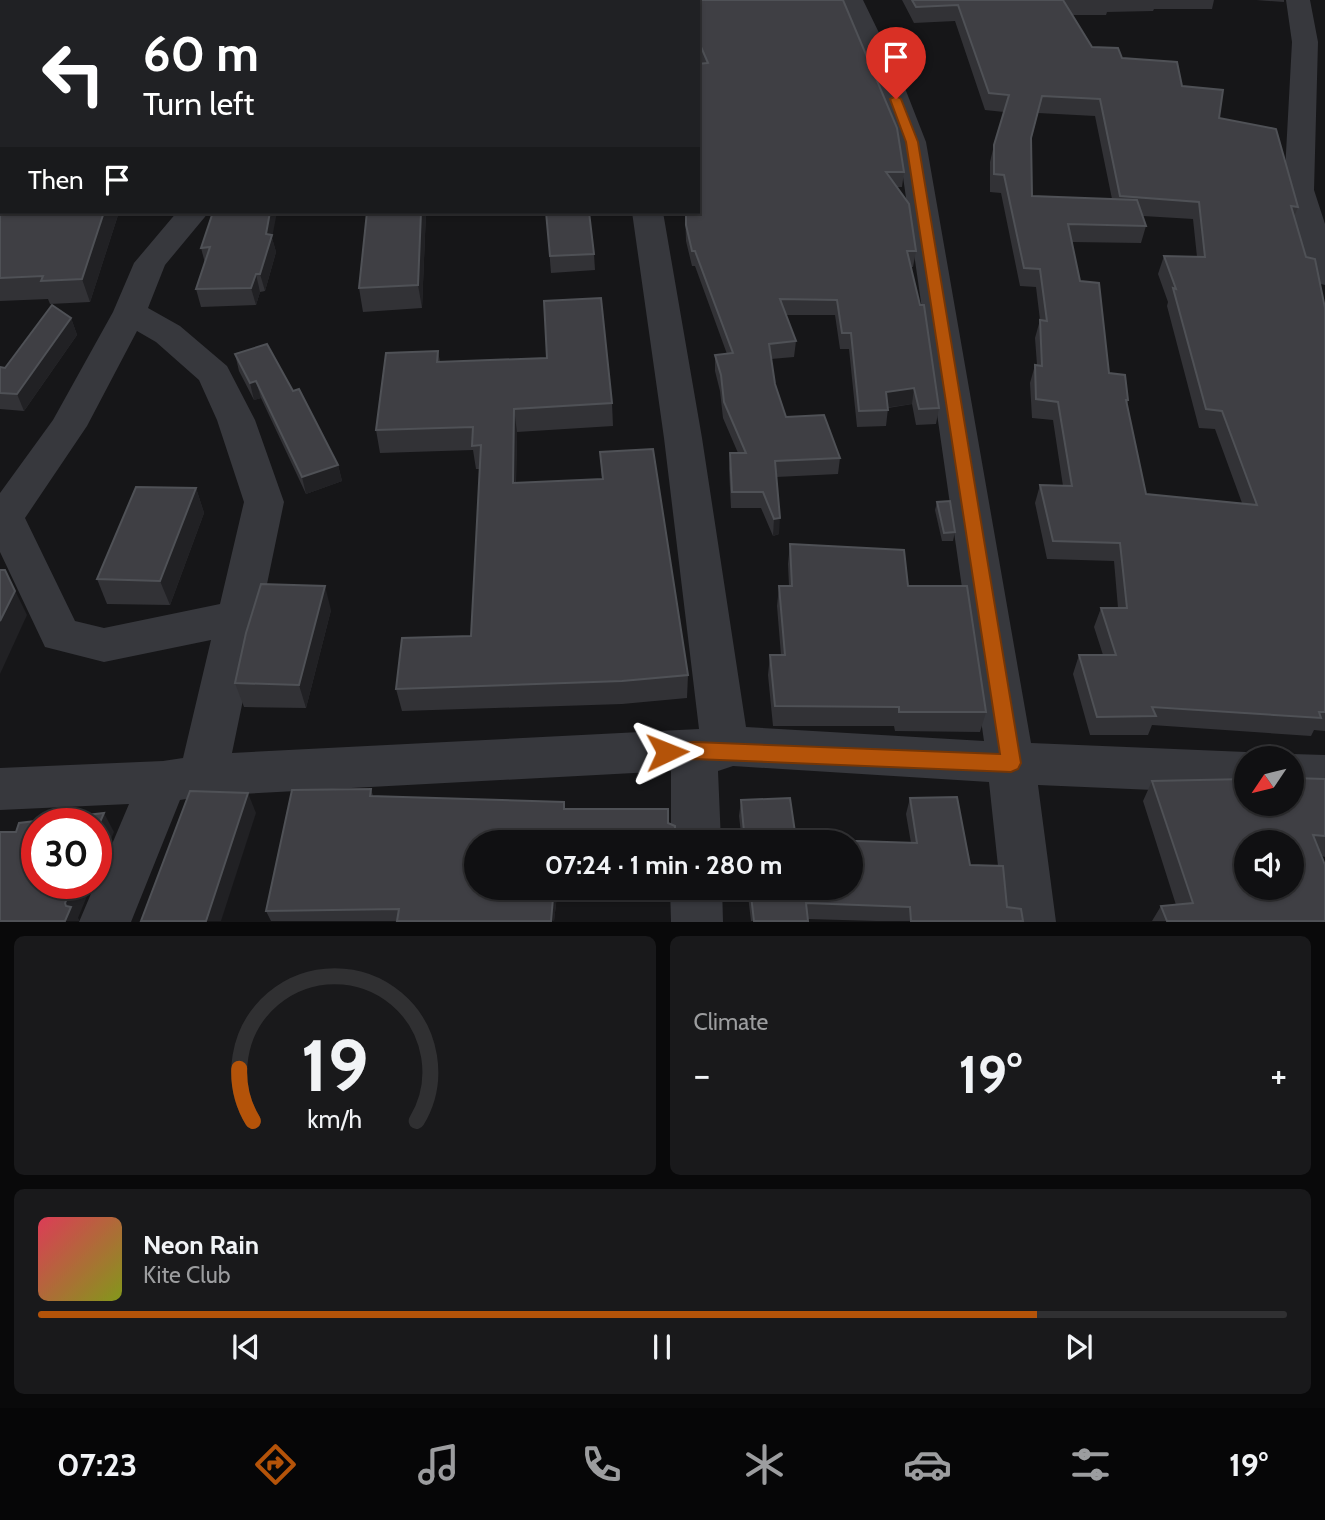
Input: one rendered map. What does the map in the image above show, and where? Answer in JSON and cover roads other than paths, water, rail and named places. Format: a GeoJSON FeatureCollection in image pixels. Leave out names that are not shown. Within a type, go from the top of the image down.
{"type":"FeatureCollection","features":[{"type":"Feature","properties":{"kind":"street"},"geometry":{"type":"LineString","coordinates":[[851,0],[912,142],[1011,763],[1030,922]]}},
{"type":"Feature","properties":{"kind":"street"},"geometry":{"type":"LineString","coordinates":[[1298,0],[1305,41],[1299,190],[1325,275]]}},
{"type":"Feature","properties":{"kind":"street"},"geometry":{"type":"LineString","coordinates":[[191,214],[150,263],[131,312],[68,426],[4,517],[60,635],[104,645],[239,617]]}},
{"type":"Feature","properties":{"kind":"street"},"geometry":{"type":"LineString","coordinates":[[647,214],[683,438],[709,748],[698,830]]}},
{"type":"Feature","properties":{"kind":"street"},"geometry":{"type":"LineString","coordinates":[[104,922],[183,779],[239,617],[264,502],[236,420],[214,374],[168,334],[131,312]]}},
{"type":"Feature","properties":{"kind":"street"},"geometry":{"type":"LineString","coordinates":[[0,789],[709,748],[1234,772]]}},
{"type":"Feature","properties":{"kind":"street"},"geometry":{"type":"LineString","coordinates":[[1304,775],[1325,776]]}},
{"type":"Feature","properties":{"kind":"street"},"geometry":{"type":"LineString","coordinates":[[696,900],[697,922]]}}]}
